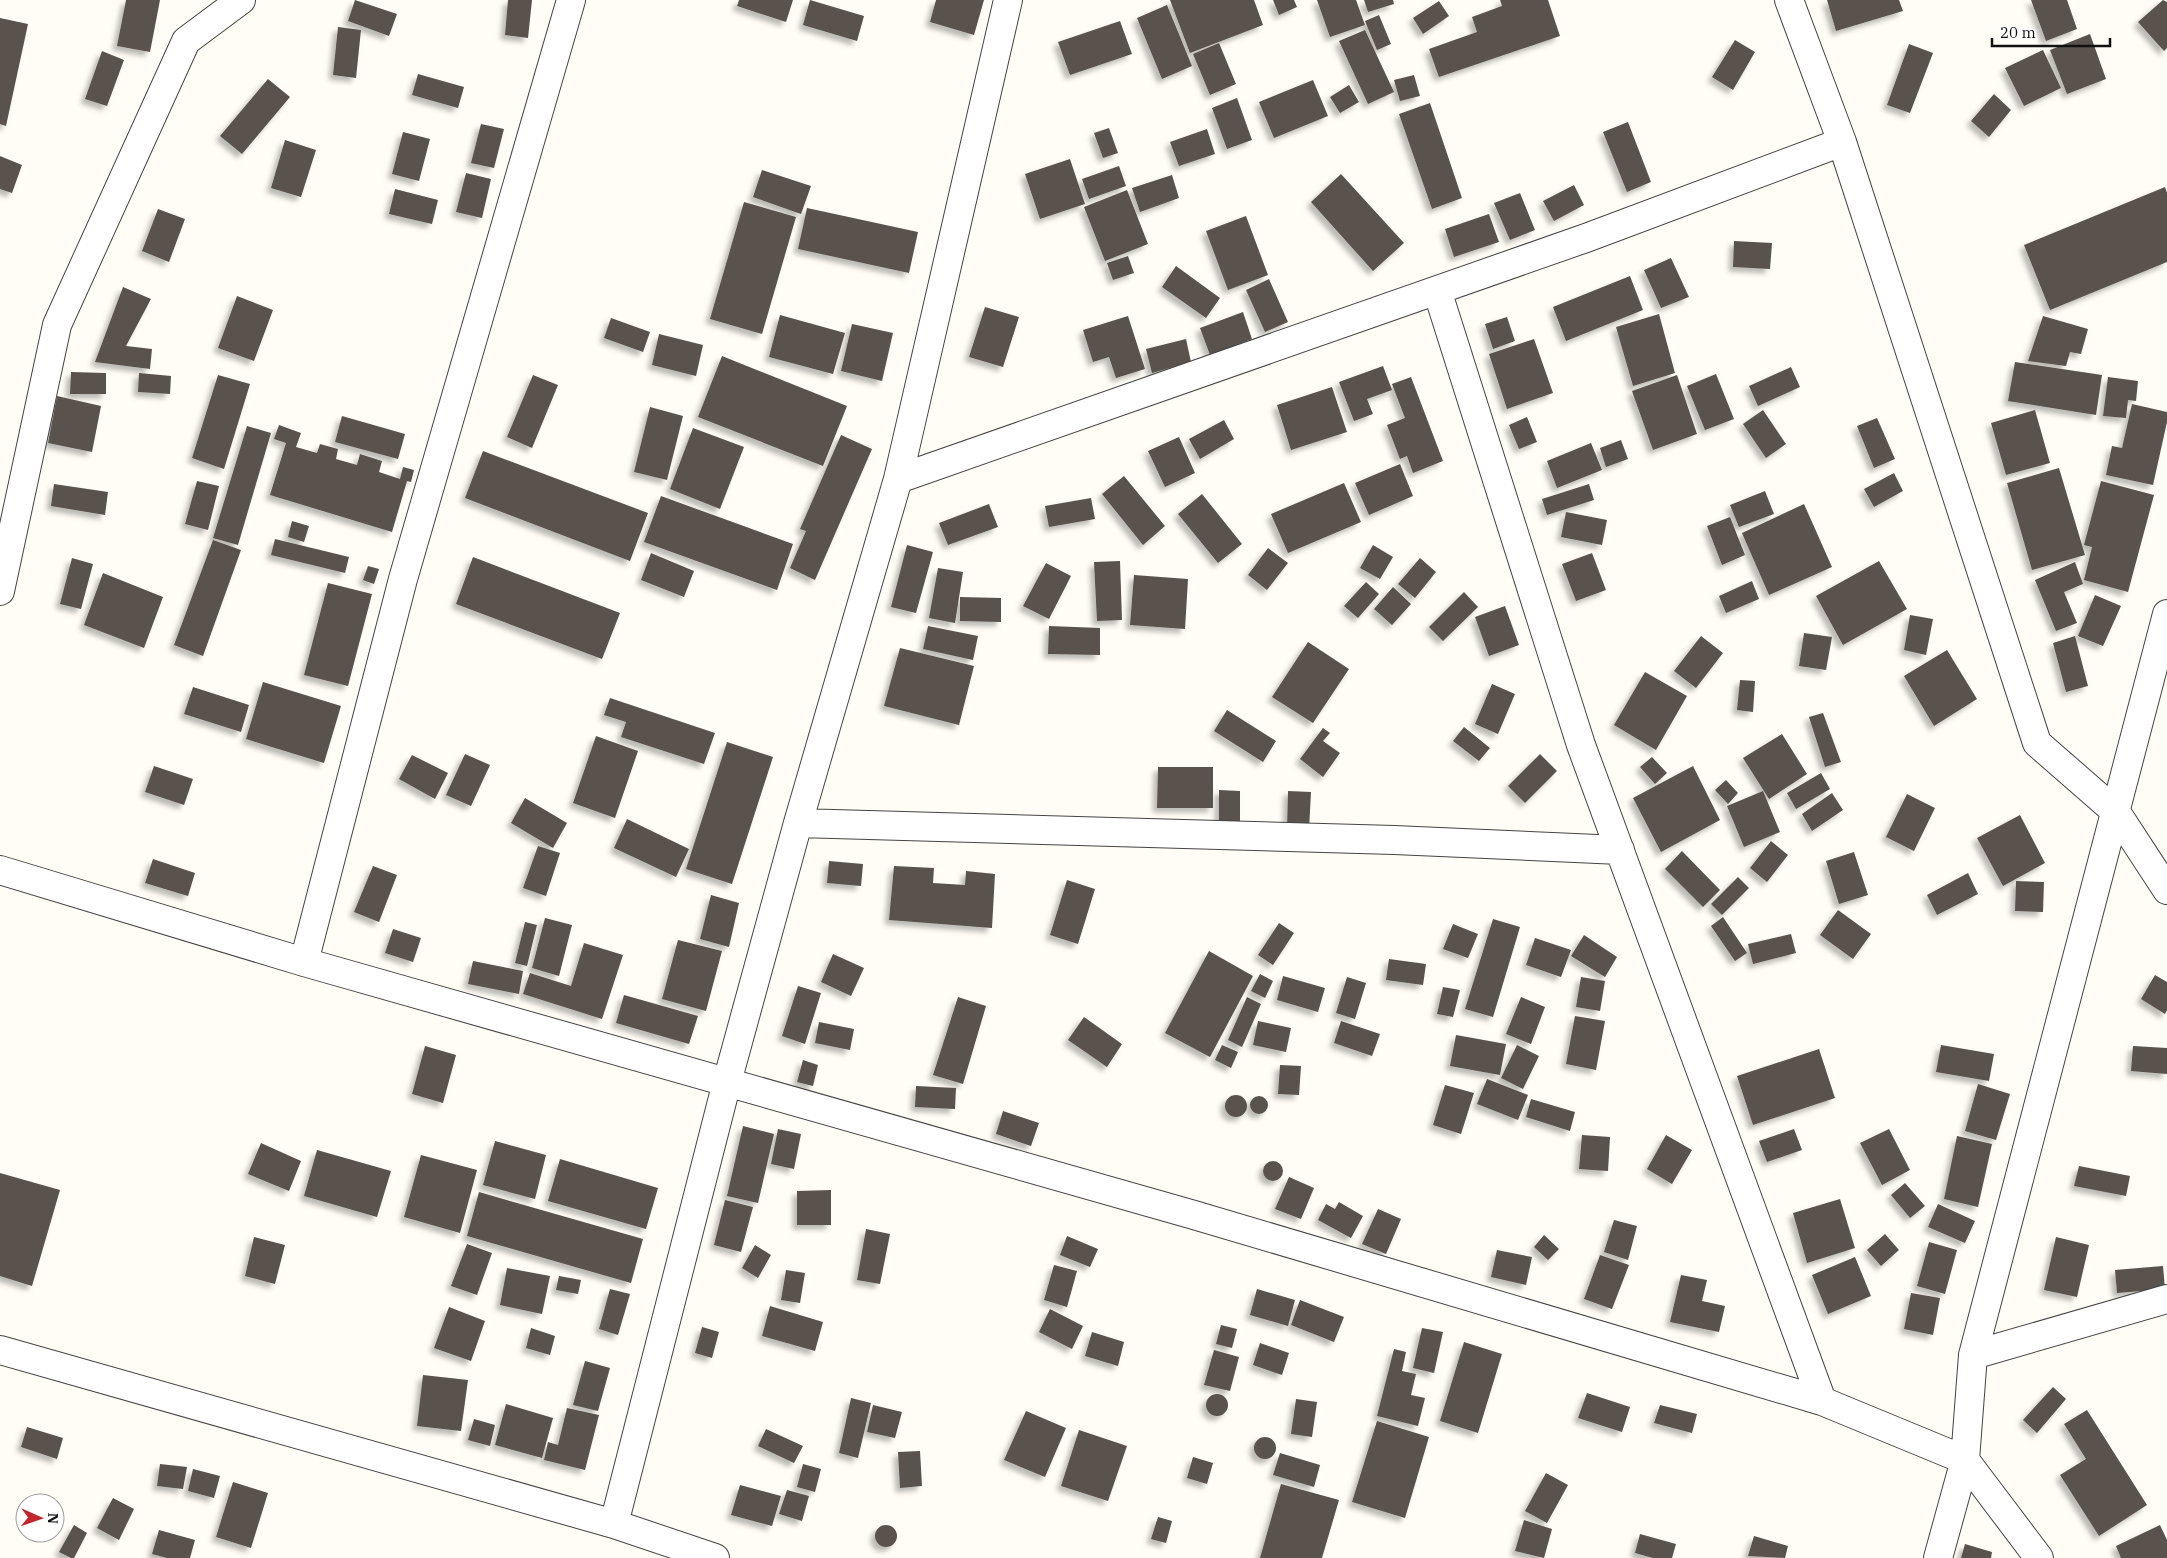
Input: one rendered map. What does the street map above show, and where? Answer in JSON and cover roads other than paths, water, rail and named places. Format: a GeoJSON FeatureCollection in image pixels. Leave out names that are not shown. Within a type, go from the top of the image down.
{"type":"FeatureCollection","features":[{"type":"Feature","properties":{"kind":"street"},"geometry":{"type":"LineString","coordinates":[[0,591],[57,325],[186,41],[241,0]]}},
{"type":"Feature","properties":{"kind":"street"},"geometry":{"type":"LineString","coordinates":[[304,962],[403,579],[572,0]]}},
{"type":"Feature","properties":{"kind":"street"},"geometry":{"type":"LineString","coordinates":[[614,1524],[727,1082],[798,823],[898,479],[1008,0]]}},
{"type":"Feature","properties":{"kind":"street"},"geometry":{"type":"LineString","coordinates":[[1789,0],[1842,142],[2038,743],[2116,812],[2167,890]]}},
{"type":"Feature","properties":{"kind":"street"},"geometry":{"type":"LineString","coordinates":[[898,479],[1586,238],[1842,142]]}},
{"type":"Feature","properties":{"kind":"street"},"geometry":{"type":"LineString","coordinates":[[1437,290],[1581,745],[1822,1401]]}},
{"type":"Feature","properties":{"kind":"street"},"geometry":{"type":"LineString","coordinates":[[1938,1558],[1966,1460],[1973,1355],[2167,614]]}},
{"type":"Feature","properties":{"kind":"street"},"geometry":{"type":"LineString","coordinates":[[798,823],[1394,840],[1620,850]]}},
{"type":"Feature","properties":{"kind":"street"},"geometry":{"type":"LineString","coordinates":[[0,870],[304,962],[1204,1218],[1822,1401],[1966,1460],[2039,1558]]}},
{"type":"Feature","properties":{"kind":"street"},"geometry":{"type":"LineString","coordinates":[[1973,1355],[2167,1299]]}},
{"type":"Feature","properties":{"kind":"street"},"geometry":{"type":"LineString","coordinates":[[0,1350],[614,1524],[716,1558]]}}]}
